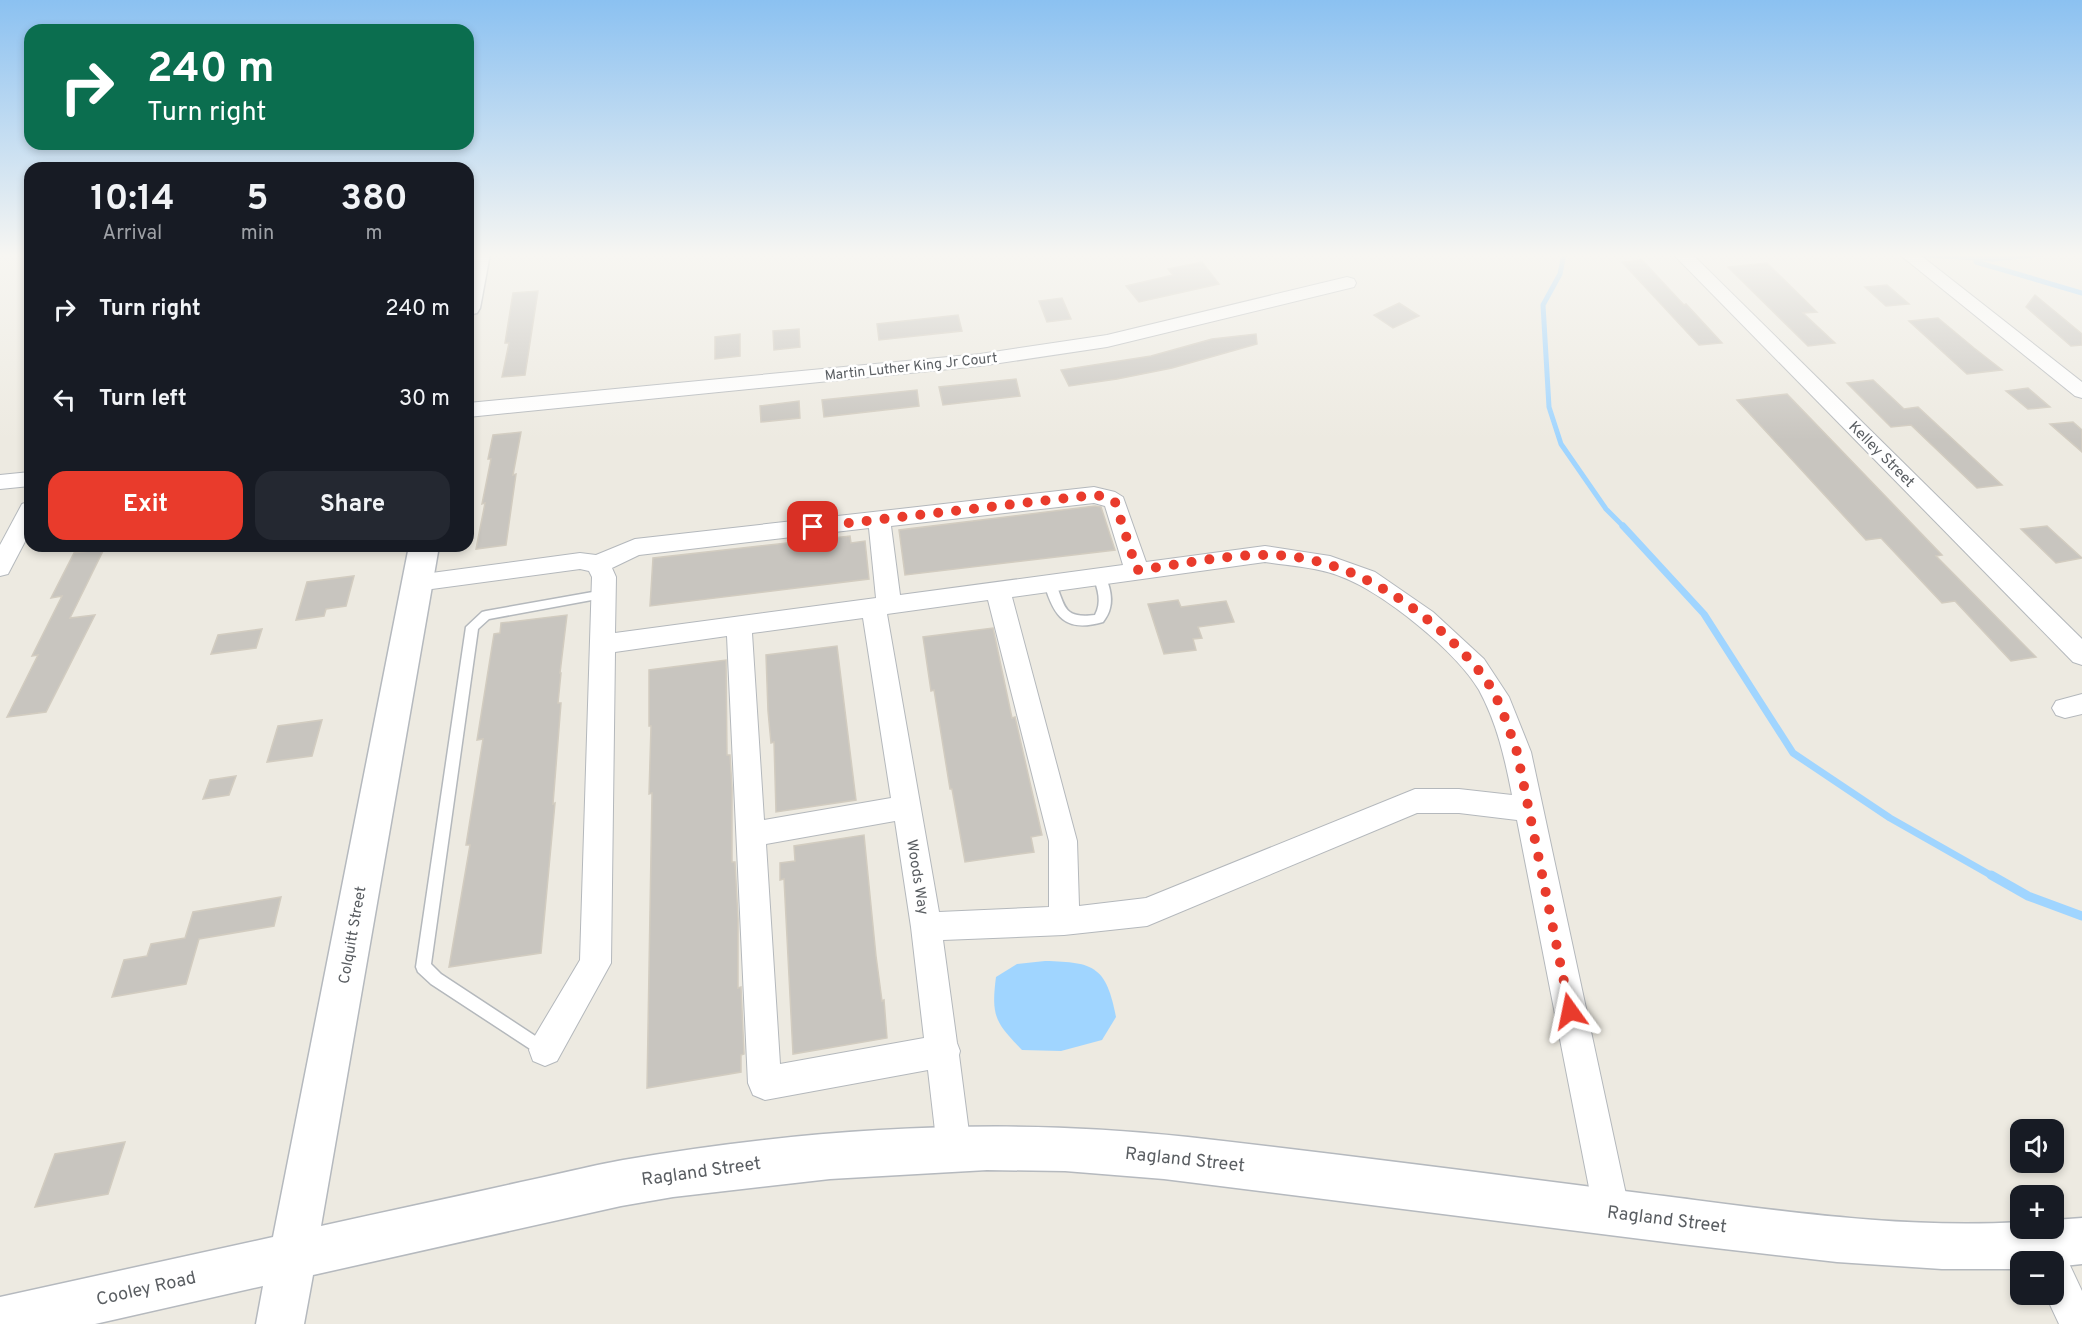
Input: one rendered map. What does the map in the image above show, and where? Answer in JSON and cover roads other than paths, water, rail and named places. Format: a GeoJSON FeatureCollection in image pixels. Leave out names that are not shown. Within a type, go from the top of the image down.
{"type":"FeatureCollection","features":[{"type":"Feature","properties":{"kind":"street","name":"Martin Luther King Jr Court"},"geometry":{"type":"LineString","coordinates":[[474,409],[992,358],[1107,340],[1209,316]]}},
{"type":"Feature","properties":{"kind":"street","name":"Kelley Street"},"geometry":{"type":"LineString","coordinates":[[1744,316],[2082,655]]}},
{"type":"Feature","properties":{"kind":"street"},"geometry":{"type":"LineString","coordinates":[[1986,316],[2082,392]]}},
{"type":"Feature","properties":{"kind":"street"},"geometry":{"type":"LineString","coordinates":[[0,482],[24,479]]}},
{"type":"Feature","properties":{"kind":"street"},"geometry":{"type":"LineString","coordinates":[[420,564],[580,561],[598,564],[635,547],[1094,495],[1107,497],[1115,502],[1137,570]]}},
{"type":"Feature","properties":{"kind":"street","name":"Woods Way"},"geometry":{"type":"LineString","coordinates":[[879,519],[881,606],[906,807],[944,1051],[954,1148]]}},
{"type":"Feature","properties":{"kind":"street"},"geometry":{"type":"LineString","coordinates":[[0,568],[24,521]]}},
{"type":"Feature","properties":{"kind":"street"},"geometry":{"type":"LineString","coordinates":[[602,644],[1265,554],[1302,559],[1352,571],[1393,594],[1443,633],[1485,678],[1504,713],[1517,752],[1612,1213]]}},
{"type":"Feature","properties":{"kind":"street","name":"Colquitt Street"},"geometry":{"type":"LineString","coordinates":[[280,1324],[420,564]]}},
{"type":"Feature","properties":{"kind":"street"},"geometry":{"type":"LineString","coordinates":[[545,1050],[595,963],[604,594],[604,577],[598,564]]}},
{"type":"Feature","properties":{"kind":"street"},"geometry":{"type":"LineString","coordinates":[[998,590],[1063,841],[1064,921]]}},
{"type":"Feature","properties":{"kind":"street"},"geometry":{"type":"LineString","coordinates":[[739,626],[765,1083],[944,1051]]}},
{"type":"Feature","properties":{"kind":"street"},"geometry":{"type":"LineString","coordinates":[[926,927],[1064,921],[1147,912],[1415,801],[1459,801],[1528,809]]}},
{"type":"Feature","properties":{"kind":"street"},"geometry":{"type":"LineString","coordinates":[[750,835],[906,807]]}},
{"type":"Feature","properties":{"kind":"street","name":"Ragland Street"},"geometry":{"type":"LineString","coordinates":[[293,1255],[556,1196],[706,1169],[825,1156],[954,1148],[1042,1148],[1130,1153],[1383,1181],[1612,1213],[1893,1244],[2010,1252]]}},
{"type":"Feature","properties":{"kind":"street","name":"Cooley Road"},"geometry":{"type":"LineString","coordinates":[[0,1321],[293,1255]]}},
{"type":"Feature","properties":{"kind":"street"},"geometry":{"type":"LineString","coordinates":[[2064,1280],[2078,1324]]}},
{"type":"Feature","properties":{"kind":"lane"},"geometry":{"type":"LineString","coordinates":[[1050,583],[1056,607],[1064,616],[1077,622],[1099,619],[1105,610],[1107,599],[1099,576]]}},
{"type":"Feature","properties":{"kind":"lane"},"geometry":{"type":"LineString","coordinates":[[545,1050],[436,979],[423,967],[472,627],[486,615],[604,594]]}},
{"type":"Feature","properties":{"kind":"water"},"geometry":{"type":"Polygon","coordinates":[[[1045,961],[1087,966],[1102,978],[1108,987],[1116,1017],[1102,1040],[1061,1051],[1022,1050],[1006,1032],[995,1010],[996,977],[1017,964],[1045,961]]]}},
{"type":"Feature","properties":{"kind":"waterway"},"geometry":{"type":"LineString","coordinates":[[1544,316],[1549,407],[1561,444],[1606,509],[1623,526]]}},
{"type":"Feature","properties":{"kind":"waterway"},"geometry":{"type":"LineString","coordinates":[[1623,526],[1704,614],[1793,753],[1890,818],[1994,877]]}},
{"type":"Feature","properties":{"kind":"waterway"},"geometry":{"type":"LineString","coordinates":[[1991,875],[2028,896],[2082,916]]}}]}
